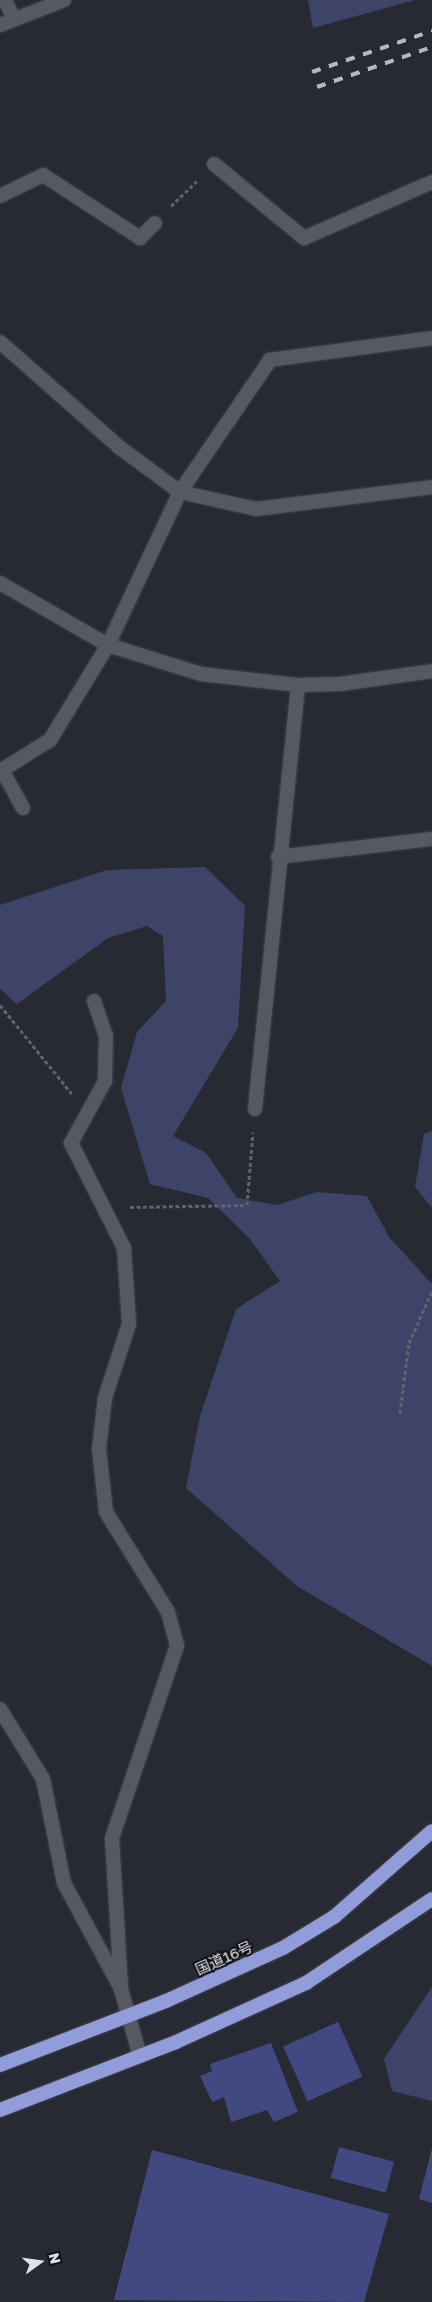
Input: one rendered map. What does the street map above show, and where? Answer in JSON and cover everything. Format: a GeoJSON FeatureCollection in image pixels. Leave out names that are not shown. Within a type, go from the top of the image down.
{"type":"FeatureCollection","features":[{"type":"Feature","properties":{"kind":"highway","name":"国道16号"},"geometry":{"type":"LineString","coordinates":[[0,2065],[127,2015],[283,1948],[334,1917],[432,1831]]}},
{"type":"Feature","properties":{"kind":"highway"},"geometry":{"type":"LineString","coordinates":[[0,2110],[140,2056],[306,1983],[432,1899]]}},
{"type":"Feature","properties":{"kind":"street"},"geometry":{"type":"LineString","coordinates":[[5,0],[14,19]]}},
{"type":"Feature","properties":{"kind":"street"},"geometry":{"type":"LineString","coordinates":[[0,25],[64,0]]}},
{"type":"Feature","properties":{"kind":"street"},"geometry":{"type":"LineString","coordinates":[[214,164],[304,238],[432,182]]}},
{"type":"Feature","properties":{"kind":"street"},"geometry":{"type":"LineString","coordinates":[[0,196],[43,175],[140,238],[155,223]]}},
{"type":"Feature","properties":{"kind":"street"},"geometry":{"type":"LineString","coordinates":[[23,808],[2,770],[50,740],[108,645],[180,492],[270,360],[432,338]]}},
{"type":"Feature","properties":{"kind":"street"},"geometry":{"type":"LineString","coordinates":[[0,342],[119,447],[180,492],[256,509],[432,487]]}},
{"type":"Feature","properties":{"kind":"street"},"geometry":{"type":"LineString","coordinates":[[0,583],[108,645],[201,674],[298,685],[340,684],[432,671]]}},
{"type":"Feature","properties":{"kind":"street"},"geometry":{"type":"LineString","coordinates":[[255,1109],[278,857],[298,685]]}},
{"type":"Feature","properties":{"kind":"street"},"geometry":{"type":"LineString","coordinates":[[278,857],[432,839]]}},
{"type":"Feature","properties":{"kind":"street"},"geometry":{"type":"LineString","coordinates":[[94,1001],[106,1036],[105,1081],[86,1112],[71,1143],[124,1248],[129,1324],[105,1398],[98,1448],[106,1512],[168,1612],[177,1646],[112,1838],[121,1933],[121,1989],[140,2056]]}},
{"type":"Feature","properties":{"kind":"street"},"geometry":{"type":"LineString","coordinates":[[0,1708],[43,1779],[64,1883],[121,1989]]}},
{"type":"Feature","properties":{"kind":"path"},"geometry":{"type":"LineString","coordinates":[[155,223],[214,164]]}},
{"type":"Feature","properties":{"kind":"path"},"geometry":{"type":"LineString","coordinates":[[0,1005],[86,1112]]}},
{"type":"Feature","properties":{"kind":"path"},"geometry":{"type":"LineString","coordinates":[[102,1206],[247,1205],[255,1109]]}},
{"type":"Feature","properties":{"kind":"path"},"geometry":{"type":"LineString","coordinates":[[400,1414],[408,1343],[432,1292]]}},
{"type":"Feature","properties":{"kind":"shaded area"},"geometry":{"type":"Polygon","coordinates":[[[308,0],[415,0],[313,28],[308,0]]]}},
{"type":"Feature","properties":{"kind":"shaded area"},"geometry":{"type":"Polygon","coordinates":[[[205,867],[245,906],[238,1028],[173,1136],[206,1153],[237,1198],[277,1205],[317,1192],[367,1196],[389,1237],[432,1284],[432,1666],[297,1586],[186,1488],[200,1416],[236,1309],[280,1281],[250,1239],[208,1198],[150,1184],[121,1088],[137,1032],[166,1001],[163,936],[147,926],[108,938],[17,1004],[0,989],[0,905],[107,870],[205,867]]]}},
{"type":"Feature","properties":{"kind":"shaded area"},"geometry":{"type":"Polygon","coordinates":[[[432,1131],[432,1208],[415,1187],[424,1134],[432,1131]]]}},
{"type":"Feature","properties":{"kind":"shaded area"},"geometry":{"type":"Polygon","coordinates":[[[432,1987],[432,2101],[392,2091],[384,2059],[432,1987]]]}},
{"type":"Feature","properties":{"kind":"building"},"geometry":{"type":"Polygon","coordinates":[[[338,2022],[362,2077],[308,2101],[283,2046],[338,2022]]]}},
{"type":"Feature","properties":{"kind":"building"},"geometry":{"type":"Polygon","coordinates":[[[271,2043],[298,2112],[274,2122],[267,2110],[231,2122],[224,2097],[212,2102],[200,2076],[212,2071],[210,2064],[271,2043]]]}},
{"type":"Feature","properties":{"kind":"building"},"geometry":{"type":"Polygon","coordinates":[[[339,2147],[394,2162],[386,2193],[331,2178],[339,2147]]]}},
{"type":"Feature","properties":{"kind":"building"},"geometry":{"type":"Polygon","coordinates":[[[432,2148],[432,2203],[419,2199],[432,2148]]]}},
{"type":"Feature","properties":{"kind":"building"},"geometry":{"type":"Polygon","coordinates":[[[152,2150],[389,2214],[364,2302],[114,2300],[152,2150]]]}},
{"type":"Feature","properties":{"kind":"railway"},"geometry":{"type":"LineString","coordinates":[[312,72],[432,31]]}},
{"type":"Feature","properties":{"kind":"railway"},"geometry":{"type":"LineString","coordinates":[[317,87],[432,47]]}}]}
